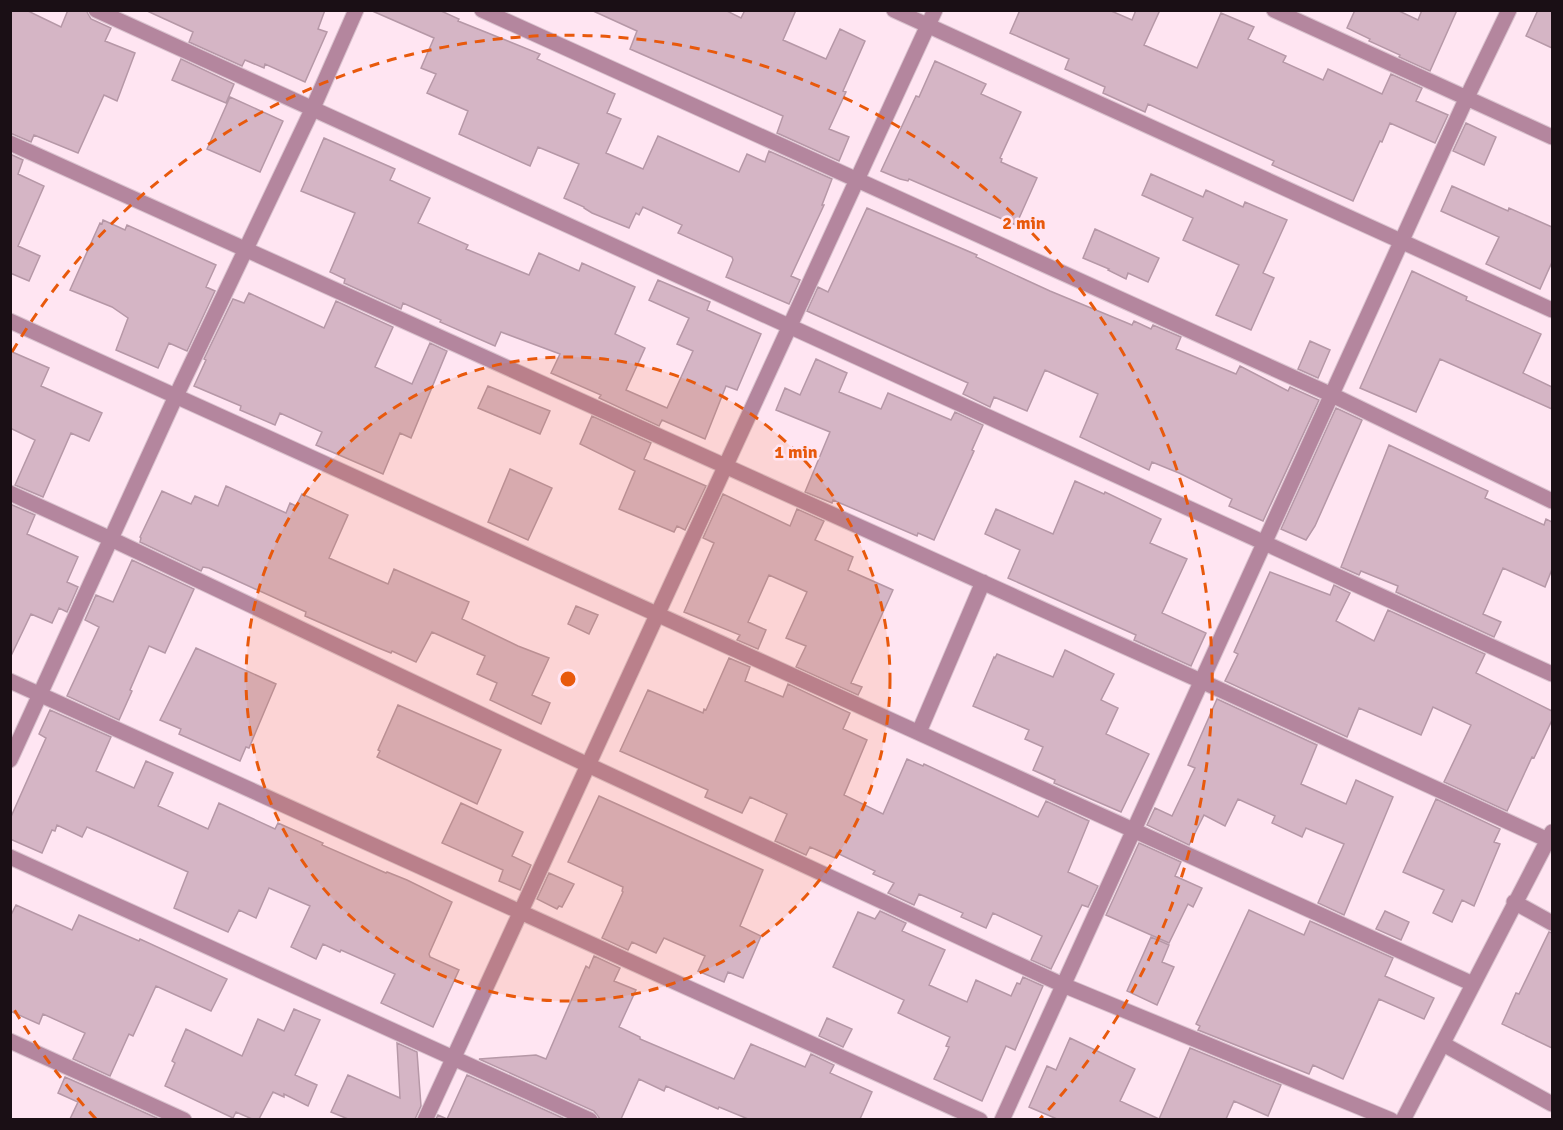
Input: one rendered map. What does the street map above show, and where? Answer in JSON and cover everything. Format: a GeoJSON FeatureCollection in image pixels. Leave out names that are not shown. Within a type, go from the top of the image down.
{"type":"FeatureCollection","features":[{"type":"Feature","properties":{"kind":"street"},"geometry":{"type":"LineString","coordinates":[[96,10],[1552,674]]}},
{"type":"Feature","properties":{"kind":"street"},"geometry":{"type":"LineString","coordinates":[[10,760],[176,396],[312,110],[356,10]]}},
{"type":"Feature","properties":{"kind":"street"},"geometry":{"type":"LineString","coordinates":[[482,10],[1332,395],[1552,501]]}},
{"type":"Feature","properties":{"kind":"street"},"geometry":{"type":"LineString","coordinates":[[894,10],[1552,310]]}},
{"type":"Feature","properties":{"kind":"street"},"geometry":{"type":"LineString","coordinates":[[425,1119],[935,10]]}},
{"type":"Feature","properties":{"kind":"street"},"geometry":{"type":"LineString","coordinates":[[1274,10],[1552,137]]}},
{"type":"Feature","properties":{"kind":"street"},"geometry":{"type":"LineString","coordinates":[[1002,1119],[1509,10]]}},
{"type":"Feature","properties":{"kind":"street"},"geometry":{"type":"LineString","coordinates":[[10,142],[1550,836],[1403,1119]]}},
{"type":"Feature","properties":{"kind":"street"},"geometry":{"type":"LineString","coordinates":[[10,321],[1473,984]]}},
{"type":"Feature","properties":{"kind":"street"},"geometry":{"type":"LineString","coordinates":[[10,493],[588,765],[1064,985],[1391,1119]]}},
{"type":"Feature","properties":{"kind":"street"},"geometry":{"type":"LineString","coordinates":[[919,732],[983,582]]}},
{"type":"Feature","properties":{"kind":"street"},"geometry":{"type":"LineString","coordinates":[[10,681],[980,1119]]}},
{"type":"Feature","properties":{"kind":"street"},"geometry":{"type":"LineString","coordinates":[[10,857],[590,1119]]}},
{"type":"Feature","properties":{"kind":"street"},"geometry":{"type":"LineString","coordinates":[[1514,902],[1552,923]]}},
{"type":"Feature","properties":{"kind":"street"},"geometry":{"type":"LineString","coordinates":[[10,1041],[184,1119]]}},
{"type":"Feature","properties":{"kind":"street"},"geometry":{"type":"LineString","coordinates":[[1443,1044],[1552,1104]]}},
{"type":"Feature","properties":{"kind":"building"},"geometry":{"type":"Polygon","coordinates":[[[10,10],[26,10],[61,27],[68,10],[86,10],[91,19],[111,28],[105,41],[135,53],[117,101],[104,95],[78,153],[34,135],[31,142],[10,133],[10,10]]]}},
{"type":"Feature","properties":{"kind":"building"},"geometry":{"type":"Polygon","coordinates":[[[145,10],[325,10],[318,29],[327,32],[305,82],[265,64],[264,68],[245,60],[242,66],[189,42],[193,32],[145,10]]]}},
{"type":"Feature","properties":{"kind":"building"},"geometry":{"type":"Polygon","coordinates":[[[370,10],[439,10],[459,19],[458,21],[540,54],[537,59],[615,94],[607,113],[621,119],[606,153],[643,169],[658,136],[739,172],[747,154],[765,162],[769,151],[832,179],[822,205],[824,205],[791,276],[800,280],[789,304],[726,277],[733,260],[732,257],[678,233],[682,225],[643,207],[639,215],[636,213],[629,228],[592,213],[564,198],[579,164],[538,147],[530,166],[459,134],[468,111],[427,93],[436,74],[421,68],[434,38],[370,10]]]}},
{"type":"Feature","properties":{"kind":"building"},"geometry":{"type":"Polygon","coordinates":[[[591,10],[725,10],[741,18],[745,10],[796,10],[783,40],[826,59],[840,29],[865,41],[829,129],[849,137],[839,161],[777,133],[783,116],[630,49],[637,31],[591,10]]]}},
{"type":"Feature","properties":{"kind":"building"},"geometry":{"type":"Polygon","coordinates":[[[1020,10],[1109,10],[1132,20],[1136,10],[1160,10],[1144,45],[1197,68],[1221,13],[1254,27],[1248,39],[1286,56],[1283,62],[1323,80],[1328,69],[1382,94],[1391,74],[1422,88],[1416,101],[1448,115],[1435,143],[1390,123],[1353,201],[1272,165],[1274,161],[1148,104],[1145,112],[1103,93],[1105,87],[1065,69],[1069,59],[1010,33],[1020,10]]]}},
{"type":"Feature","properties":{"kind":"building"},"geometry":{"type":"Polygon","coordinates":[[[1355,10],[1397,10],[1418,20],[1422,10],[1457,10],[1430,71],[1399,57],[1400,55],[1347,28],[1355,10]]]}},
{"type":"Feature","properties":{"kind":"building"},"geometry":{"type":"Polygon","coordinates":[[[1538,10],[1552,10],[1552,48],[1526,36],[1538,10]]]}},
{"type":"Feature","properties":{"kind":"building"},"geometry":{"type":"Polygon","coordinates":[[[181,59],[234,84],[226,103],[172,80],[181,59]]]}},
{"type":"Feature","properties":{"kind":"building"},"geometry":{"type":"Polygon","coordinates":[[[935,61],[986,84],[981,94],[1021,112],[1000,158],[1001,162],[1037,178],[1016,225],[909,179],[908,181],[900,179],[881,171],[935,61]]]}},
{"type":"Feature","properties":{"kind":"building"},"geometry":{"type":"Polygon","coordinates":[[[230,97],[283,121],[260,172],[207,149],[230,97]]]}},
{"type":"Feature","properties":{"kind":"building"},"geometry":{"type":"Polygon","coordinates":[[[1466,123],[1496,137],[1484,165],[1453,151],[1466,123]]]}},
{"type":"Feature","properties":{"kind":"building"},"geometry":{"type":"Polygon","coordinates":[[[324,138],[395,169],[390,180],[430,198],[418,223],[468,245],[466,249],[529,275],[539,253],[579,271],[582,263],[635,287],[615,334],[645,348],[626,390],[667,408],[693,351],[677,344],[689,318],[649,300],[658,280],[710,302],[707,310],[761,334],[737,390],[726,386],[705,439],[662,420],[659,426],[599,398],[601,395],[551,373],[560,354],[501,332],[495,346],[403,303],[401,309],[344,283],[345,279],[330,272],[355,213],[301,191],[324,138]]]}},
{"type":"Feature","properties":{"kind":"building"},"geometry":{"type":"Polygon","coordinates":[[[10,154],[23,160],[18,174],[44,186],[18,246],[40,256],[29,281],[10,273],[10,154]]]}},
{"type":"Feature","properties":{"kind":"building"},"geometry":{"type":"Polygon","coordinates":[[[1151,174],[1203,197],[1206,190],[1243,207],[1245,202],[1287,220],[1263,273],[1274,278],[1251,330],[1216,315],[1239,265],[1183,240],[1193,218],[1142,195],[1151,174]]]}},
{"type":"Feature","properties":{"kind":"building"},"geometry":{"type":"Polygon","coordinates":[[[1452,186],[1508,211],[1509,208],[1552,227],[1552,262],[1540,289],[1486,264],[1499,237],[1441,211],[1452,186]]]}},
{"type":"Feature","properties":{"kind":"building"},"geometry":{"type":"Polygon","coordinates":[[[867,208],[977,255],[976,257],[1050,291],[1132,325],[1134,321],[1151,329],[1153,325],[1181,337],[1176,349],[1236,374],[1240,366],[1288,391],[1290,387],[1319,400],[1263,521],[1229,506],[1232,499],[1179,473],[1152,462],[1149,470],[1080,437],[1098,394],[1045,370],[1027,411],[994,397],[990,407],[963,394],[968,383],[807,311],[818,287],[828,292],[867,208]]]}},
{"type":"Feature","properties":{"kind":"building"},"geometry":{"type":"Polygon","coordinates":[[[103,220],[125,230],[127,225],[216,265],[206,287],[215,291],[187,351],[169,343],[158,368],[116,350],[128,318],[112,307],[70,290],[103,220]]]}},
{"type":"Feature","properties":{"kind":"building"},"geometry":{"type":"Polygon","coordinates":[[[1095,229],[1159,258],[1148,282],[1128,273],[1126,279],[1083,258],[1095,229]]]}},
{"type":"Feature","properties":{"kind":"building"},"geometry":{"type":"Polygon","coordinates":[[[1412,271],[1467,297],[1466,300],[1541,334],[1523,373],[1552,387],[1552,409],[1440,359],[1416,412],[1360,388],[1412,271]]]}},
{"type":"Feature","properties":{"kind":"building"},"geometry":{"type":"Polygon","coordinates":[[[249,293],[324,328],[336,301],[393,327],[375,367],[412,384],[430,343],[447,351],[411,438],[400,433],[383,474],[316,445],[322,432],[280,413],[275,425],[240,410],[241,406],[194,386],[206,360],[204,359],[233,299],[244,303],[249,293]]]}},
{"type":"Feature","properties":{"kind":"building"},"geometry":{"type":"Polygon","coordinates":[[[1310,341],[1330,350],[1318,378],[1298,369],[1310,341]]]}},
{"type":"Feature","properties":{"kind":"building"},"geometry":{"type":"Polygon","coordinates":[[[10,351],[49,368],[41,386],[102,413],[89,441],[71,433],[43,497],[15,485],[35,440],[10,428],[10,351]]]}},
{"type":"Feature","properties":{"kind":"building"},"geometry":{"type":"Polygon","coordinates":[[[816,359],[847,373],[839,392],[881,409],[888,393],[951,420],[955,412],[983,425],[972,450],[974,451],[934,540],[918,533],[917,536],[833,500],[832,503],[805,492],[830,432],[776,410],[785,388],[800,395],[816,359]]]}},
{"type":"Feature","properties":{"kind":"building"},"geometry":{"type":"Polygon","coordinates":[[[488,386],[550,411],[540,434],[478,408],[488,386]]]}},
{"type":"Feature","properties":{"kind":"building"},"geometry":{"type":"Polygon","coordinates":[[[1336,408],[1362,420],[1315,526],[1306,540],[1281,529],[1336,408]]]}},
{"type":"Feature","properties":{"kind":"building"},"geometry":{"type":"Polygon","coordinates":[[[592,416],[651,443],[644,459],[706,486],[685,530],[677,526],[674,532],[619,509],[635,471],[580,444],[592,416]]]}},
{"type":"Feature","properties":{"kind":"building"},"geometry":{"type":"Polygon","coordinates":[[[1389,445],[1488,491],[1485,498],[1544,525],[1546,519],[1552,522],[1552,569],[1545,587],[1503,568],[1483,614],[1501,622],[1494,637],[1396,592],[1398,586],[1361,571],[1359,575],[1341,567],[1389,445]]]}},
{"type":"Feature","properties":{"kind":"building"},"geometry":{"type":"Polygon","coordinates":[[[510,469],[552,488],[528,540],[488,522],[510,469]]]}},
{"type":"Feature","properties":{"kind":"building"},"geometry":{"type":"Polygon","coordinates":[[[1075,481],[1104,494],[1105,492],[1161,519],[1150,543],[1187,559],[1162,613],[1206,633],[1191,666],[1134,640],[1136,635],[1008,578],[1020,550],[985,534],[996,509],[1053,534],[1075,481]]]}},
{"type":"Feature","properties":{"kind":"building"},"geometry":{"type":"Polygon","coordinates":[[[226,486],[286,513],[290,503],[296,506],[302,494],[348,515],[329,558],[388,584],[394,569],[469,602],[462,619],[549,658],[532,695],[550,703],[541,724],[490,700],[497,683],[477,674],[485,656],[432,632],[416,662],[305,616],[306,612],[209,568],[203,567],[201,571],[140,542],[140,537],[162,491],[191,504],[195,496],[218,506],[226,486]]]}},
{"type":"Feature","properties":{"kind":"building"},"geometry":{"type":"Polygon","coordinates":[[[723,494],[790,526],[797,509],[824,521],[815,540],[853,557],[848,570],[893,590],[851,683],[862,687],[858,695],[796,667],[806,646],[786,638],[807,592],[769,575],[748,622],[766,630],[758,649],[737,640],[740,635],[684,612],[714,543],[703,538],[723,494]]]}},
{"type":"Feature","properties":{"kind":"building"},"geometry":{"type":"Polygon","coordinates":[[[10,504],[35,515],[27,534],[78,557],[67,582],[78,587],[67,612],[59,608],[52,623],[31,614],[10,658],[10,504]]]}},
{"type":"Feature","properties":{"kind":"building"},"geometry":{"type":"Polygon","coordinates":[[[132,560],[194,589],[165,653],[149,646],[119,720],[67,696],[99,627],[85,620],[96,595],[113,602],[132,560]]]}},
{"type":"Feature","properties":{"kind":"building"},"geometry":{"type":"Polygon","coordinates":[[[1270,572],[1330,595],[1334,585],[1350,593],[1336,621],[1374,641],[1388,610],[1485,654],[1476,673],[1552,711],[1552,720],[1507,811],[1444,782],[1471,725],[1433,707],[1421,735],[1359,708],[1347,737],[1225,681],[1238,654],[1234,652],[1270,572]]]}},
{"type":"Feature","properties":{"kind":"building"},"geometry":{"type":"Polygon","coordinates":[[[576,606],[598,615],[589,634],[568,624],[576,606]]]}},
{"type":"Feature","properties":{"kind":"building"},"geometry":{"type":"Polygon","coordinates":[[[196,648],[276,684],[249,748],[246,747],[240,761],[179,734],[181,729],[160,720],[196,648]]]}},
{"type":"Feature","properties":{"kind":"building"},"geometry":{"type":"Polygon","coordinates":[[[1065,650],[1114,674],[1101,700],[1118,708],[1106,734],[1149,754],[1121,812],[1054,783],[1055,780],[1033,770],[1043,747],[1025,739],[1029,730],[973,706],[997,654],[1053,677],[1065,650]]]}},
{"type":"Feature","properties":{"kind":"building"},"geometry":{"type":"Polygon","coordinates":[[[729,658],[750,667],[745,681],[783,697],[788,684],[850,713],[843,729],[867,740],[844,795],[883,814],[907,759],[923,766],[924,764],[1038,817],[1046,801],[1089,821],[1068,872],[1098,886],[1088,907],[1082,905],[1051,969],[1031,960],[1042,936],[993,913],[986,928],[961,917],[963,913],[919,894],[914,905],[888,893],[894,883],[873,874],[875,871],[837,853],[835,858],[810,847],[806,855],[775,841],[787,814],[750,797],[742,813],[705,797],[708,790],[620,751],[648,690],[703,713],[729,658]]]}},
{"type":"Feature","properties":{"kind":"building"},"geometry":{"type":"Polygon","coordinates":[[[1217,699],[1317,745],[1301,784],[1346,804],[1356,780],[1393,797],[1344,915],[1318,903],[1344,844],[1306,828],[1302,837],[1272,823],[1275,816],[1238,799],[1225,826],[1204,815],[1189,845],[1147,825],[1155,808],[1172,816],[1195,768],[1188,765],[1217,699]]]}},
{"type":"Feature","properties":{"kind":"building"},"geometry":{"type":"Polygon","coordinates":[[[398,705],[501,750],[477,804],[377,757],[398,705]]]}},
{"type":"Feature","properties":{"kind":"building"},"geometry":{"type":"Polygon","coordinates":[[[50,710],[111,737],[96,771],[134,788],[146,761],[173,773],[158,806],[208,829],[219,803],[275,829],[278,823],[323,843],[322,845],[407,880],[452,902],[429,954],[430,957],[459,970],[433,1027],[381,1003],[395,974],[323,944],[316,959],[291,947],[310,906],[269,888],[256,918],[239,910],[228,932],[174,908],[188,872],[106,835],[87,827],[82,837],[57,825],[55,831],[52,830],[42,853],[10,839],[10,819],[46,738],[39,734],[50,710]]]}},
{"type":"Feature","properties":{"kind":"building"},"geometry":{"type":"Polygon","coordinates":[[[599,796],[763,870],[740,926],[761,936],[743,978],[728,972],[724,982],[698,971],[705,956],[664,938],[656,953],[632,942],[628,950],[602,938],[623,892],[623,887],[568,862],[599,796]]]}},
{"type":"Feature","properties":{"kind":"building"},"geometry":{"type":"Polygon","coordinates":[[[1436,799],[1500,829],[1494,842],[1500,844],[1474,906],[1462,900],[1452,922],[1433,913],[1444,890],[1403,872],[1436,799]]]}},
{"type":"Feature","properties":{"kind":"building"},"geometry":{"type":"Polygon","coordinates":[[[461,803],[523,832],[512,856],[531,865],[520,890],[499,881],[503,870],[442,843],[461,803]]]}},
{"type":"Feature","properties":{"kind":"building"},"geometry":{"type":"Polygon","coordinates":[[[1139,843],[1181,862],[1175,876],[1202,888],[1193,907],[1188,904],[1169,943],[1106,915],[1139,843]]]}},
{"type":"Feature","properties":{"kind":"building"},"geometry":{"type":"Polygon","coordinates":[[[549,873],[574,884],[562,907],[559,906],[557,909],[537,899],[549,873]]]}},
{"type":"Feature","properties":{"kind":"building"},"geometry":{"type":"Polygon","coordinates":[[[16,905],[72,930],[79,915],[139,941],[140,939],[227,979],[211,1011],[156,986],[133,1036],[129,1034],[110,1076],[73,1059],[85,1033],[43,1014],[39,1024],[10,1011],[10,917],[16,905]]]}},
{"type":"Feature","properties":{"kind":"building"},"geometry":{"type":"Polygon","coordinates":[[[1249,910],[1304,935],[1310,921],[1393,958],[1385,976],[1434,998],[1424,1019],[1379,999],[1343,1079],[1313,1065],[1309,1074],[1198,1030],[1200,1026],[1196,1024],[1249,910]]]}},
{"type":"Feature","properties":{"kind":"building"},"geometry":{"type":"Polygon","coordinates":[[[880,911],[906,923],[902,931],[945,950],[929,985],[967,1002],[976,980],[1011,996],[1017,983],[1020,984],[1023,977],[1043,986],[1015,1050],[1006,1046],[982,1101],[934,1079],[949,1047],[946,1046],[950,1037],[898,1013],[904,1000],[833,967],[858,912],[875,919],[880,911]]]}},
{"type":"Feature","properties":{"kind":"building"},"geometry":{"type":"Polygon","coordinates":[[[1385,911],[1409,922],[1401,940],[1376,929],[1385,911]]]}},
{"type":"Feature","properties":{"kind":"building"},"geometry":{"type":"Polygon","coordinates":[[[1549,932],[1552,933],[1552,1048],[1502,1024],[1549,932]]]}},
{"type":"Feature","properties":{"kind":"building"},"geometry":{"type":"Polygon","coordinates":[[[1151,937],[1169,945],[1162,962],[1174,967],[1157,1005],[1127,991],[1151,937]]]}},
{"type":"Feature","properties":{"kind":"building"},"geometry":{"type":"Polygon","coordinates":[[[594,956],[620,968],[614,981],[636,990],[619,1027],[640,1039],[734,1079],[751,1044],[805,1067],[811,1054],[834,1065],[830,1073],[872,1092],[860,1119],[748,1119],[719,1107],[718,1109],[666,1086],[664,1091],[639,1079],[621,1119],[600,1119],[594,1111],[479,1059],[536,1055],[546,1059],[586,966],[589,968],[594,956]]]}},
{"type":"Feature","properties":{"kind":"building"},"geometry":{"type":"Polygon","coordinates":[[[294,1009],[320,1020],[295,1075],[317,1085],[308,1106],[284,1094],[284,1097],[273,1092],[259,1119],[252,1119],[236,1112],[233,1118],[165,1086],[175,1063],[172,1061],[186,1029],[242,1056],[258,1019],[284,1031],[294,1009]]]}},
{"type":"Feature","properties":{"kind":"building"},"geometry":{"type":"Polygon","coordinates":[[[827,1018],[852,1029],[843,1047],[819,1036],[827,1018]]]}},
{"type":"Feature","properties":{"kind":"building"},"geometry":{"type":"Polygon","coordinates":[[[1070,1038],[1135,1069],[1120,1101],[1159,1119],[1057,1119],[1029,1107],[1047,1066],[1056,1070],[1070,1038]]]}},
{"type":"Feature","properties":{"kind":"building"},"geometry":{"type":"Polygon","coordinates":[[[397,1043],[417,1052],[421,1106],[415,1119],[348,1119],[331,1112],[348,1075],[400,1098],[397,1043]]]}},
{"type":"Feature","properties":{"kind":"building"},"geometry":{"type":"Polygon","coordinates":[[[1190,1048],[1281,1085],[1268,1116],[1234,1101],[1226,1119],[1159,1119],[1190,1048]]]}},
{"type":"Feature","properties":{"kind":"building"},"geometry":{"type":"Polygon","coordinates":[[[467,1075],[565,1119],[447,1119],[467,1075]]]}},
{"type":"Feature","properties":{"kind":"building"},"geometry":{"type":"Polygon","coordinates":[[[65,1077],[159,1119],[70,1119],[78,1102],[58,1093],[65,1077]]]}}]}
